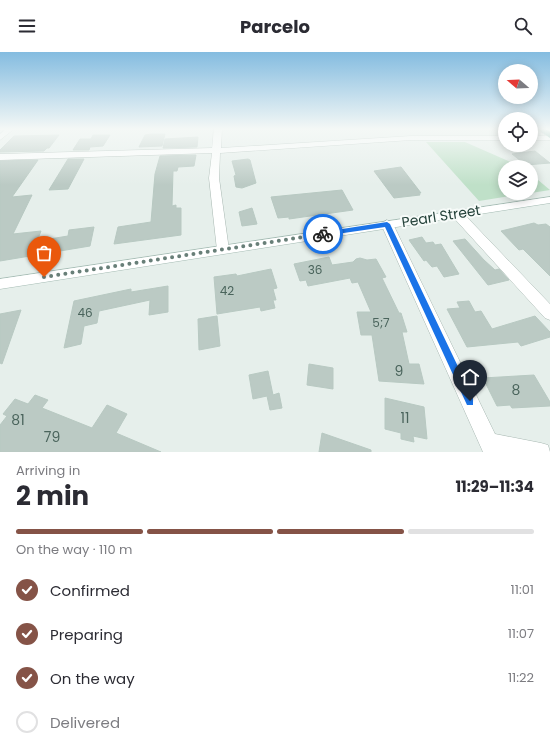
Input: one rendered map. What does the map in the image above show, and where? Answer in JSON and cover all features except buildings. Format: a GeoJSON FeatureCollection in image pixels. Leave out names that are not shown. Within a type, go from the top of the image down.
{"type":"FeatureCollection","features":[{"type":"Feature","properties":{"kind":"street"},"geometry":{"type":"LineString","coordinates":[[216,148],[214,178],[224,250]]}},
{"type":"Feature","properties":{"kind":"street"},"geometry":{"type":"LineString","coordinates":[[0,157],[216,151],[266,148]]}},
{"type":"Feature","properties":{"kind":"street","name":"Pearl Street"},"geometry":{"type":"LineString","coordinates":[[0,284],[550,200]]}},
{"type":"Feature","properties":{"kind":"street"},"geometry":{"type":"LineString","coordinates":[[457,214],[550,314]]}},
{"type":"Feature","properties":{"kind":"street"},"geometry":{"type":"LineString","coordinates":[[387,224],[491,447],[541,452]]}},
{"type":"Feature","properties":{"kind":"green space"},"geometry":{"type":"Polygon","coordinates":[[[431,148],[478,148],[506,160],[498,160],[498,198],[479,201],[431,148]]]}},
{"type":"Feature","properties":{"kind":"green space"},"geometry":{"type":"Polygon","coordinates":[[[538,180],[550,190],[538,192],[538,180]]]}},
{"type":"Feature","properties":{"kind":"way so far"},"geometry":{"type":"LineString","coordinates":[[44,277],[323,234]]}},
{"type":"Feature","properties":{"kind":"route"},"geometry":{"type":"LineString","coordinates":[[323,234],[387,224],[470,401]]}}]}
